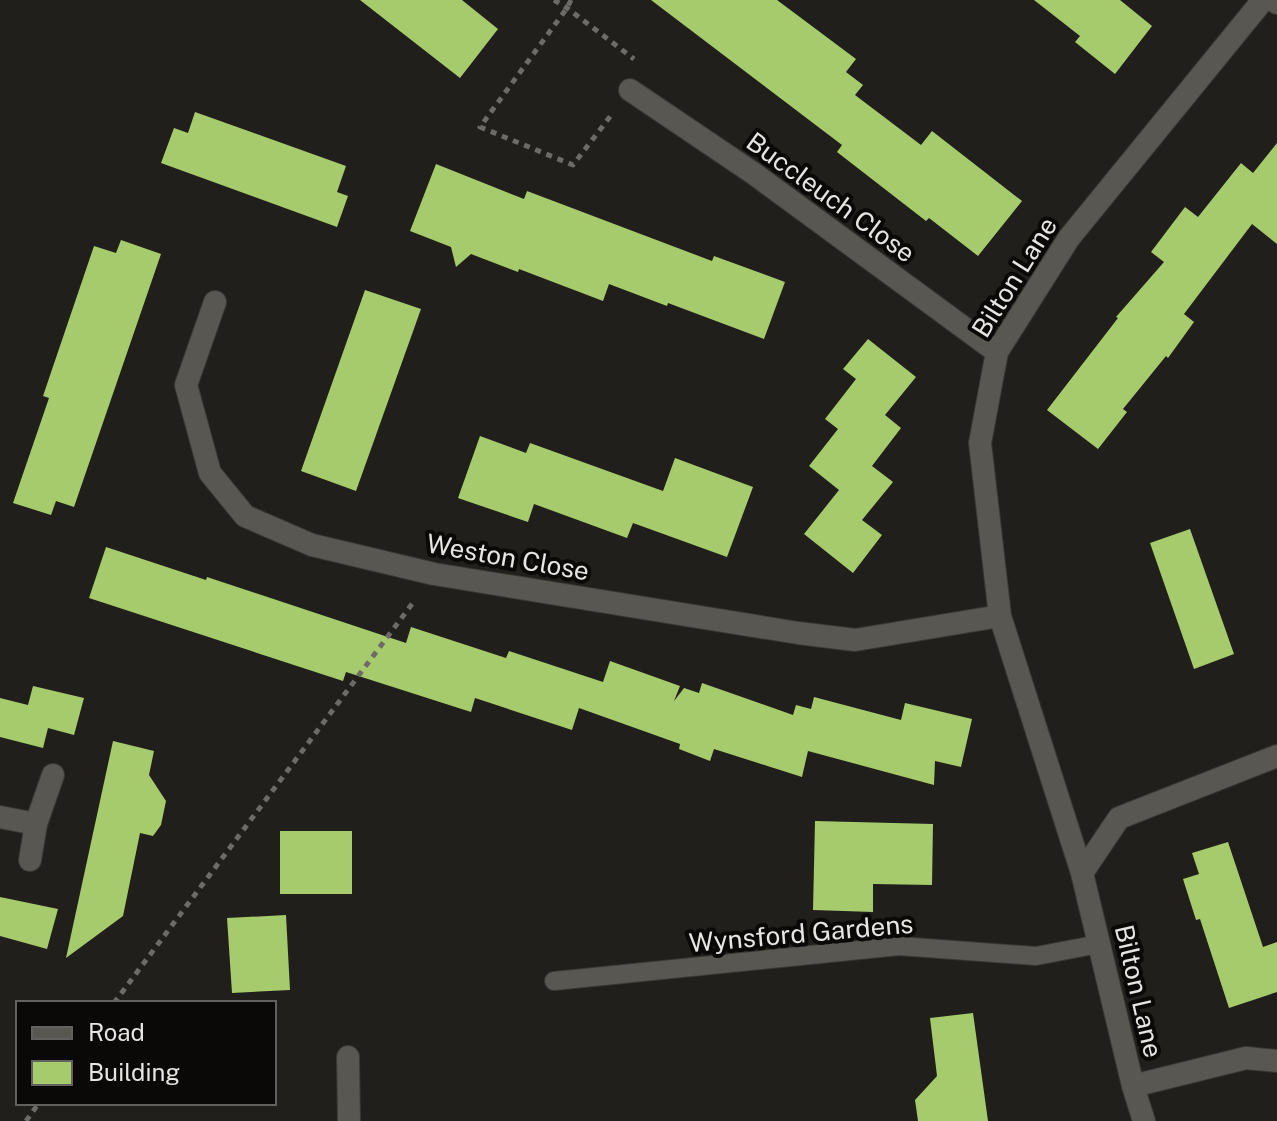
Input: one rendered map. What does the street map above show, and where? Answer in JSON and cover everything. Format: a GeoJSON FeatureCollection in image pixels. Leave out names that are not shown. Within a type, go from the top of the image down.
{"type":"FeatureCollection","features":[{"type":"Feature","properties":{"kind":"street","name":"Bilton Lane"},"geometry":{"type":"LineString","coordinates":[[1144,1121],[1082,873],[1000,616],[980,443],[997,352],[1069,238],[1263,0]]}},
{"type":"Feature","properties":{"kind":"street","name":"Buccleuch Close"},"geometry":{"type":"LineString","coordinates":[[630,90],[753,173],[997,352]]}},
{"type":"Feature","properties":{"kind":"street","name":"Weston Close"},"geometry":{"type":"LineString","coordinates":[[215,302],[186,385],[210,473],[245,516],[312,545],[434,574],[855,640],[1000,616]]}},
{"type":"Feature","properties":{"kind":"street"},"geometry":{"type":"LineString","coordinates":[[1082,873],[1119,818],[1277,756]]}},
{"type":"Feature","properties":{"kind":"street"},"geometry":{"type":"LineString","coordinates":[[30,860],[36,824],[53,775]]}},
{"type":"Feature","properties":{"kind":"street"},"geometry":{"type":"LineString","coordinates":[[0,817],[36,824]]}},
{"type":"Feature","properties":{"kind":"street"},"geometry":{"type":"LineString","coordinates":[[348,1057],[349,1121]]}},
{"type":"Feature","properties":{"kind":"street"},"geometry":{"type":"LineString","coordinates":[[1133,1086],[1246,1058],[1277,1061]]}},
{"type":"Feature","properties":{"kind":"lane","name":"Wynsford Gardens"},"geometry":{"type":"LineString","coordinates":[[554,981],[899,946],[1036,956],[1099,944]]}},
{"type":"Feature","properties":{"kind":"path"},"geometry":{"type":"LineString","coordinates":[[554,0],[567,8],[647,69],[573,165],[480,127],[567,8],[571,0]]}},
{"type":"Feature","properties":{"kind":"path"},"geometry":{"type":"LineString","coordinates":[[115,1001],[434,574]]}},
{"type":"Feature","properties":{"kind":"building"},"geometry":{"type":"Polygon","coordinates":[[[360,0],[462,0],[498,29],[460,78],[360,0]]]}},
{"type":"Feature","properties":{"kind":"building"},"geometry":{"type":"Polygon","coordinates":[[[651,0],[777,0],[856,59],[846,72],[863,85],[855,95],[921,145],[932,131],[1022,201],[978,256],[929,218],[926,221],[837,152],[842,145],[651,0]]]}},
{"type":"Feature","properties":{"kind":"building"},"geometry":{"type":"Polygon","coordinates":[[[1034,0],[1120,0],[1152,26],[1115,74],[1075,42],[1080,36],[1034,0]]]}},
{"type":"Feature","properties":{"kind":"building"},"geometry":{"type":"Polygon","coordinates":[[[195,112],[346,166],[337,192],[348,196],[337,227],[161,163],[174,128],[188,133],[195,112]]]}},
{"type":"Feature","properties":{"kind":"building"},"geometry":{"type":"Polygon","coordinates":[[[1277,143],[1277,244],[1252,224],[1184,314],[1194,322],[1168,358],[1166,356],[1123,409],[1127,412],[1098,449],[1047,410],[1116,317],[1164,262],[1151,252],[1185,207],[1198,217],[1241,163],[1253,173],[1277,143]]]}},
{"type":"Feature","properties":{"kind":"building"},"geometry":{"type":"Polygon","coordinates":[[[436,164],[524,199],[527,191],[712,261],[714,256],[785,282],[764,339],[609,284],[603,301],[471,254],[456,267],[451,247],[410,231],[436,164]]]}},
{"type":"Feature","properties":{"kind":"building"},"geometry":{"type":"Polygon","coordinates":[[[121,240],[161,254],[74,507],[56,501],[51,515],[13,503],[49,398],[43,396],[94,246],[116,253],[121,240]]]}},
{"type":"Feature","properties":{"kind":"building"},"geometry":{"type":"Polygon","coordinates":[[[365,290],[421,309],[356,491],[301,471],[365,290]]]}},
{"type":"Feature","properties":{"kind":"building"},"geometry":{"type":"Polygon","coordinates":[[[868,339],[916,377],[885,415],[901,428],[872,466],[893,482],[862,520],[882,535],[853,573],[804,534],[839,490],[809,466],[838,429],[825,419],[856,379],[843,369],[868,339]]]}},
{"type":"Feature","properties":{"kind":"building"},"geometry":{"type":"Polygon","coordinates":[[[480,436],[526,453],[530,443],[663,491],[675,458],[753,487],[727,557],[633,523],[627,538],[534,504],[528,522],[458,498],[480,436]]]}},
{"type":"Feature","properties":{"kind":"building"},"geometry":{"type":"Polygon","coordinates":[[[1190,529],[1234,654],[1194,669],[1150,543],[1190,529]]]}},
{"type":"Feature","properties":{"kind":"building"},"geometry":{"type":"Polygon","coordinates":[[[106,547],[406,643],[411,627],[506,658],[509,651],[603,682],[610,661],[680,686],[674,701],[684,688],[699,693],[702,683],[793,715],[796,705],[811,709],[814,697],[901,720],[905,703],[972,719],[961,767],[935,761],[934,785],[808,751],[802,777],[714,749],[710,761],[679,749],[680,744],[579,708],[572,730],[475,698],[471,712],[346,672],[343,681],[89,598],[106,547]]]}},
{"type":"Feature","properties":{"kind":"building"},"geometry":{"type":"Polygon","coordinates":[[[33,686],[84,698],[74,735],[48,728],[43,748],[0,737],[0,698],[28,705],[33,686]]]}},
{"type":"Feature","properties":{"kind":"building"},"geometry":{"type":"Polygon","coordinates":[[[113,741],[154,751],[149,775],[166,801],[161,825],[153,836],[140,833],[123,916],[66,958],[113,741]]]}},
{"type":"Feature","properties":{"kind":"building"},"geometry":{"type":"Polygon","coordinates":[[[815,821],[933,824],[932,885],[873,884],[873,912],[813,910],[815,821]]]}},
{"type":"Feature","properties":{"kind":"building"},"geometry":{"type":"Polygon","coordinates":[[[280,831],[352,831],[352,894],[280,894],[280,831]]]}},
{"type":"Feature","properties":{"kind":"building"},"geometry":{"type":"Polygon","coordinates":[[[1228,842],[1263,947],[1277,942],[1277,992],[1229,1008],[1200,919],[1196,920],[1183,879],[1199,874],[1192,853],[1228,842]]]}},
{"type":"Feature","properties":{"kind":"building"},"geometry":{"type":"Polygon","coordinates":[[[0,897],[58,909],[47,949],[0,936],[0,897]]]}},
{"type":"Feature","properties":{"kind":"building"},"geometry":{"type":"Polygon","coordinates":[[[286,915],[290,990],[232,993],[227,918],[286,915]]]}},
{"type":"Feature","properties":{"kind":"building"},"geometry":{"type":"Polygon","coordinates":[[[973,1013],[988,1121],[918,1121],[915,1100],[937,1076],[930,1018],[973,1013]]]}}]}
